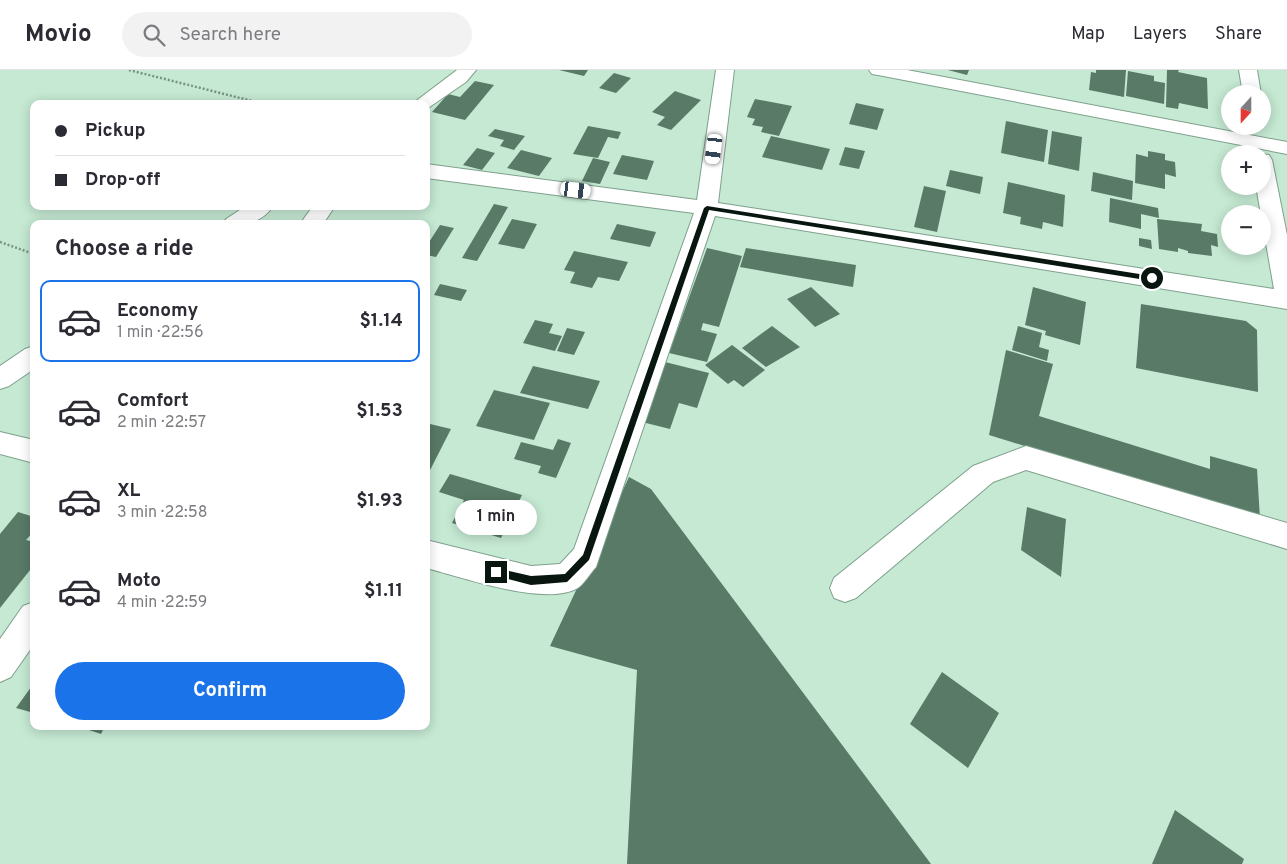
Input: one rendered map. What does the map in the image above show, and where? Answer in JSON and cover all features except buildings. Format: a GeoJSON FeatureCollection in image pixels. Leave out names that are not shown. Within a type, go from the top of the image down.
{"type":"FeatureCollection","features":[{"type":"Feature","properties":{"kind":"street"},"geometry":{"type":"LineString","coordinates":[[430,555],[531,580],[567,578],[586,557],[707,208],[724,70]]}},
{"type":"Feature","properties":{"kind":"street"},"geometry":{"type":"LineString","coordinates":[[878,70],[1255,145]]}},
{"type":"Feature","properties":{"kind":"street"},"geometry":{"type":"LineString","coordinates":[[1248,70],[1250,85]]}},
{"type":"Feature","properties":{"kind":"street"},"geometry":{"type":"LineString","coordinates":[[426,100],[457,73]]}},
{"type":"Feature","properties":{"kind":"street"},"geometry":{"type":"LineString","coordinates":[[1271,147],[1287,148]]}},
{"type":"Feature","properties":{"kind":"street"},"geometry":{"type":"LineString","coordinates":[[430,172],[707,208],[1287,300]]}},
{"type":"Feature","properties":{"kind":"street"},"geometry":{"type":"LineString","coordinates":[[1269,195],[1287,296]]}},
{"type":"Feature","properties":{"kind":"street"},"geometry":{"type":"LineString","coordinates":[[240,220],[256,210]]}},
{"type":"Feature","properties":{"kind":"street"},"geometry":{"type":"LineString","coordinates":[[0,378],[30,359]]}},
{"type":"Feature","properties":{"kind":"street"},"geometry":{"type":"LineString","coordinates":[[0,443],[30,451]]}},
{"type":"Feature","properties":{"kind":"street"},"geometry":{"type":"LineString","coordinates":[[845,588],[983,474],[1026,458],[1287,536]]}},
{"type":"Feature","properties":{"kind":"street"},"geometry":{"type":"LineString","coordinates":[[0,666],[30,624]]}},
{"type":"Feature","properties":{"kind":"path"},"geometry":{"type":"LineString","coordinates":[[129,70],[248,100]]}},
{"type":"Feature","properties":{"kind":"path"},"geometry":{"type":"LineString","coordinates":[[0,242],[30,253]]}},
{"type":"Feature","properties":{"kind":"route"},"geometry":{"type":"LineString","coordinates":[[496,572],[531,580],[567,578],[586,557],[707,208],[1152,278]]}}]}
